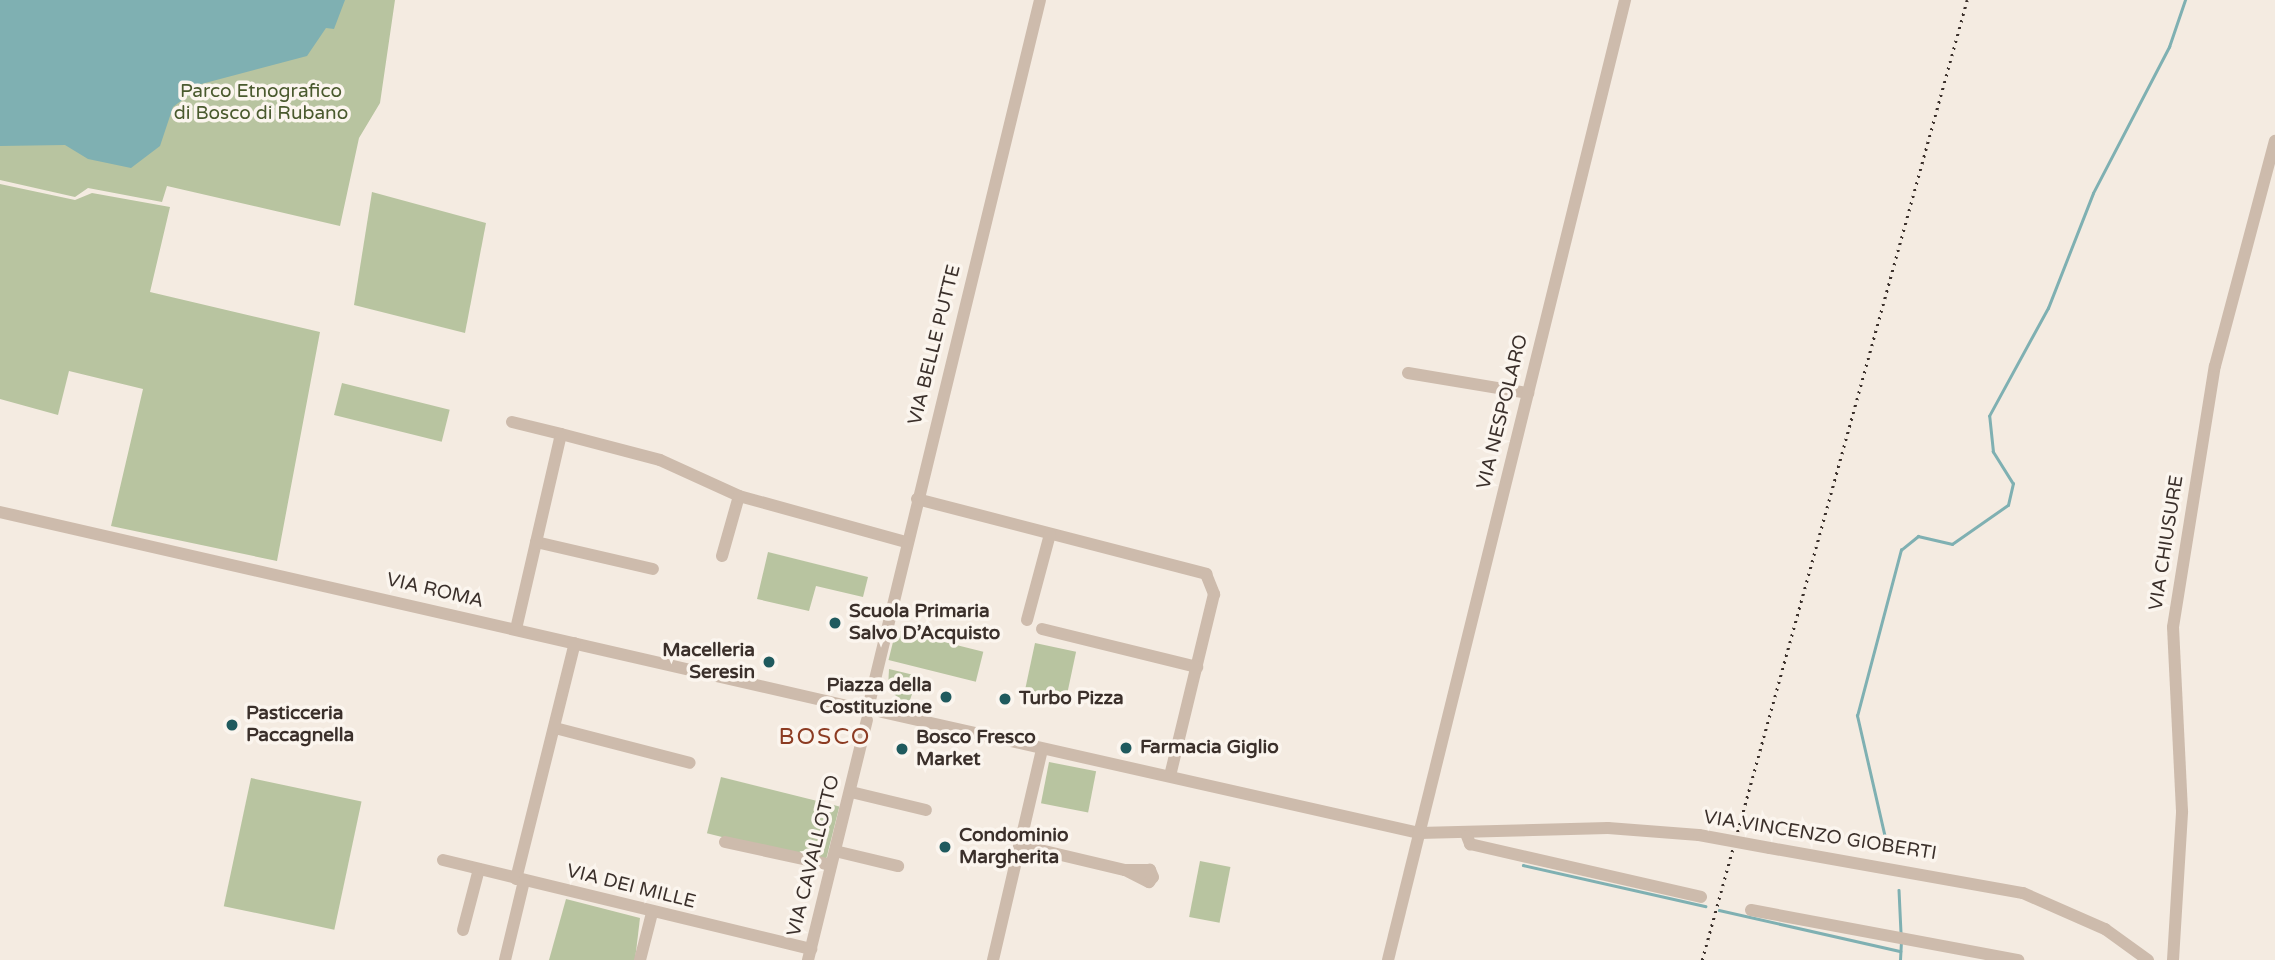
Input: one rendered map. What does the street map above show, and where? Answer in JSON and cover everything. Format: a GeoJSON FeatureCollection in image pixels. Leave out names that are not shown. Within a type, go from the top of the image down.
{"type":"FeatureCollection","features":[{"type":"Feature","properties":{"kind":"street","name":"VIA BELLE PUTTE"},"geometry":{"type":"LineString","coordinates":[[866,710],[1040,0]]}},
{"type":"Feature","properties":{"kind":"street","name":"VIA NESPOLARO"},"geometry":{"type":"LineString","coordinates":[[1388,960],[1625,0]]}},
{"type":"Feature","properties":{"kind":"street","name":"VIA CHIUSURE"},"geometry":{"type":"LineString","coordinates":[[2173,960],[2182,811],[2173,627],[2215,366],[2275,141]]}},
{"type":"Feature","properties":{"kind":"street"},"geometry":{"type":"LineString","coordinates":[[1408,373],[1528,393]]}},
{"type":"Feature","properties":{"kind":"street"},"geometry":{"type":"LineString","coordinates":[[512,422],[660,460],[739,496],[906,542]]}},
{"type":"Feature","properties":{"kind":"street"},"geometry":{"type":"LineString","coordinates":[[516,629],[561,434]]}},
{"type":"Feature","properties":{"kind":"street"},"geometry":{"type":"LineString","coordinates":[[722,556],[739,496]]}},
{"type":"Feature","properties":{"kind":"street"},"geometry":{"type":"LineString","coordinates":[[917,499],[1206,575],[1214,594],[1170,776]]}},
{"type":"Feature","properties":{"kind":"street","name":"VIA ROMA"},"geometry":{"type":"LineString","coordinates":[[0,512],[866,710]]}},
{"type":"Feature","properties":{"kind":"street"},"geometry":{"type":"LineString","coordinates":[[1027,620],[1050,534]]}},
{"type":"Feature","properties":{"kind":"street"},"geometry":{"type":"LineString","coordinates":[[536,542],[653,569]]}},
{"type":"Feature","properties":{"kind":"street"},"geometry":{"type":"LineString","coordinates":[[1042,629],[1197,667]]}},
{"type":"Feature","properties":{"kind":"street"},"geometry":{"type":"LineString","coordinates":[[505,960],[520,880],[575,643]]}},
{"type":"Feature","properties":{"kind":"street","name":"VIA VINCENZO GIOBERTI"},"geometry":{"type":"LineString","coordinates":[[866,710],[1419,833],[1467,836],[1608,828],[1699,835],[2024,893],[2105,929],[2148,960]]}},
{"type":"Feature","properties":{"kind":"street","name":"VIA CAVALLOTTO"},"geometry":{"type":"LineString","coordinates":[[809,955],[851,792],[866,710]]}},
{"type":"Feature","properties":{"kind":"street"},"geometry":{"type":"LineString","coordinates":[[555,728],[690,763]]}},
{"type":"Feature","properties":{"kind":"street"},"geometry":{"type":"LineString","coordinates":[[993,960],[1042,750]]}},
{"type":"Feature","properties":{"kind":"street"},"geometry":{"type":"LineString","coordinates":[[851,792],[926,810]]}},
{"type":"Feature","properties":{"kind":"street","name":"VIA VINCENZO GIOBERTI"},"geometry":{"type":"LineString","coordinates":[[1467,836],[1469,844],[1701,897]]}},
{"type":"Feature","properties":{"kind":"street"},"geometry":{"type":"LineString","coordinates":[[725,842],[831,865]]}},
{"type":"Feature","properties":{"kind":"street"},"geometry":{"type":"LineString","coordinates":[[1019,845],[1125,870]]}},
{"type":"Feature","properties":{"kind":"street"},"geometry":{"type":"LineString","coordinates":[[835,851],[898,866]]}},
{"type":"Feature","properties":{"kind":"street","name":"VIA DEI MILLE"},"geometry":{"type":"LineString","coordinates":[[443,860],[809,955]]}},
{"type":"Feature","properties":{"kind":"street"},"geometry":{"type":"LineString","coordinates":[[463,930],[479,869]]}},
{"type":"Feature","properties":{"kind":"street"},"geometry":{"type":"LineString","coordinates":[[1752,909],[1894,940],[2018,960]]}},
{"type":"Feature","properties":{"kind":"street"},"geometry":{"type":"LineString","coordinates":[[640,960],[652,913]]}},
{"type":"Feature","properties":{"kind":"green space","name":"Parco Etnografico di Bosco di Rubano"},"geometry":{"type":"Polygon","coordinates":[[[0,0],[395,0],[380,103],[359,138],[340,226],[167,186],[162,202],[88,188],[75,197],[0,180],[0,0]]]}},
{"type":"Feature","properties":{"kind":"green space"},"geometry":{"type":"Polygon","coordinates":[[[0,184],[75,200],[92,193],[170,207],[150,292],[320,332],[277,561],[111,526],[143,389],[69,371],[58,415],[0,399],[0,184]]]}},
{"type":"Feature","properties":{"kind":"green space"},"geometry":{"type":"Polygon","coordinates":[[[372,192],[486,223],[465,333],[354,305],[372,192]]]}},
{"type":"Feature","properties":{"kind":"green space"},"geometry":{"type":"Polygon","coordinates":[[[342,383],[450,410],[442,442],[334,415],[342,383]]]}},
{"type":"Feature","properties":{"kind":"green space"},"geometry":{"type":"Polygon","coordinates":[[[768,552],[868,577],[863,597],[816,586],[809,611],[757,599],[768,552]]]}},
{"type":"Feature","properties":{"kind":"green space"},"geometry":{"type":"Polygon","coordinates":[[[896,630],[983,652],[976,682],[889,660],[896,630]]]}},
{"type":"Feature","properties":{"kind":"green space"},"geometry":{"type":"Polygon","coordinates":[[[1035,643],[1076,652],[1066,701],[1025,692],[1035,643]]]}},
{"type":"Feature","properties":{"kind":"green space"},"geometry":{"type":"Polygon","coordinates":[[[889,669],[918,676],[908,706],[888,689],[889,669]]]}},
{"type":"Feature","properties":{"kind":"green space"},"geometry":{"type":"Polygon","coordinates":[[[1049,762],[1096,771],[1088,812],[1041,803],[1049,762]]]}},
{"type":"Feature","properties":{"kind":"green space"},"geometry":{"type":"Polygon","coordinates":[[[721,777],[839,807],[825,863],[707,833],[721,777]]]}},
{"type":"Feature","properties":{"kind":"green space"},"geometry":{"type":"Polygon","coordinates":[[[251,778],[362,801],[334,930],[224,906],[251,778]]]}},
{"type":"Feature","properties":{"kind":"green space"},"geometry":{"type":"Polygon","coordinates":[[[1200,861],[1230,867],[1220,923],[1189,917],[1200,861]]]}},
{"type":"Feature","properties":{"kind":"green space"},"geometry":{"type":"Polygon","coordinates":[[[566,899],[640,918],[635,960],[549,960],[566,899]]]}},
{"type":"Feature","properties":{"kind":"water"},"geometry":{"type":"Polygon","coordinates":[[[0,0],[345,0],[334,29],[326,28],[307,56],[190,87],[190,94],[173,107],[160,146],[131,168],[88,159],[65,145],[0,146],[0,0]]]}},
{"type":"Feature","properties":{"kind":"waterway"},"geometry":{"type":"LineString","coordinates":[[1888,851],[1857,716],[1901,550],[1918,536],[1952,544],[2008,505],[2013,484],[1993,452],[1989,416],[2048,308],[2093,193],[2169,47],[2185,0]]}},
{"type":"Feature","properties":{"kind":"waterway"},"geometry":{"type":"LineString","coordinates":[[1523,865],[1705,906]]}},
{"type":"Feature","properties":{"kind":"waterway"},"geometry":{"type":"LineString","coordinates":[[1899,890],[1901,932]]}},
{"type":"Feature","properties":{"kind":"waterway"},"geometry":{"type":"LineString","coordinates":[[1719,910],[1900,951]]}},
{"type":"Feature","properties":{"kind":"waterway"},"geometry":{"type":"LineString","coordinates":[[1900,960],[1901,942]]}},
{"type":"Feature","properties":{"kind":"railway"},"geometry":{"type":"LineString","coordinates":[[1702,960],[1967,0]]}},
{"type":"Feature","properties":{"kind":"place","name":"Scuola Primaria Salvo D’Acquisto"},"geometry":{"type":"Point","coordinates":[835,623]}},
{"type":"Feature","properties":{"kind":"place","name":"Macelleria Seresin"},"geometry":{"type":"Point","coordinates":[769,662]}},
{"type":"Feature","properties":{"kind":"place","name":"Piazza della Costituzione"},"geometry":{"type":"Point","coordinates":[946,697]}},
{"type":"Feature","properties":{"kind":"place","name":"Turbo Pizza"},"geometry":{"type":"Point","coordinates":[1005,699]}},
{"type":"Feature","properties":{"kind":"place","name":"Pasticceria Paccagnella"},"geometry":{"type":"Point","coordinates":[232,725]}},
{"type":"Feature","properties":{"kind":"place","name":"Farmacia Giglio"},"geometry":{"type":"Point","coordinates":[1126,748]}},
{"type":"Feature","properties":{"kind":"place","name":"Bosco Fresco Market"},"geometry":{"type":"Point","coordinates":[902,749]}},
{"type":"Feature","properties":{"kind":"place","name":"Condominio Margherita"},"geometry":{"type":"Point","coordinates":[945,847]}},
{"type":"Feature","properties":{"kind":"district","name":"BOSCO"},"geometry":{"type":"Point","coordinates":[825,737]}}]}
